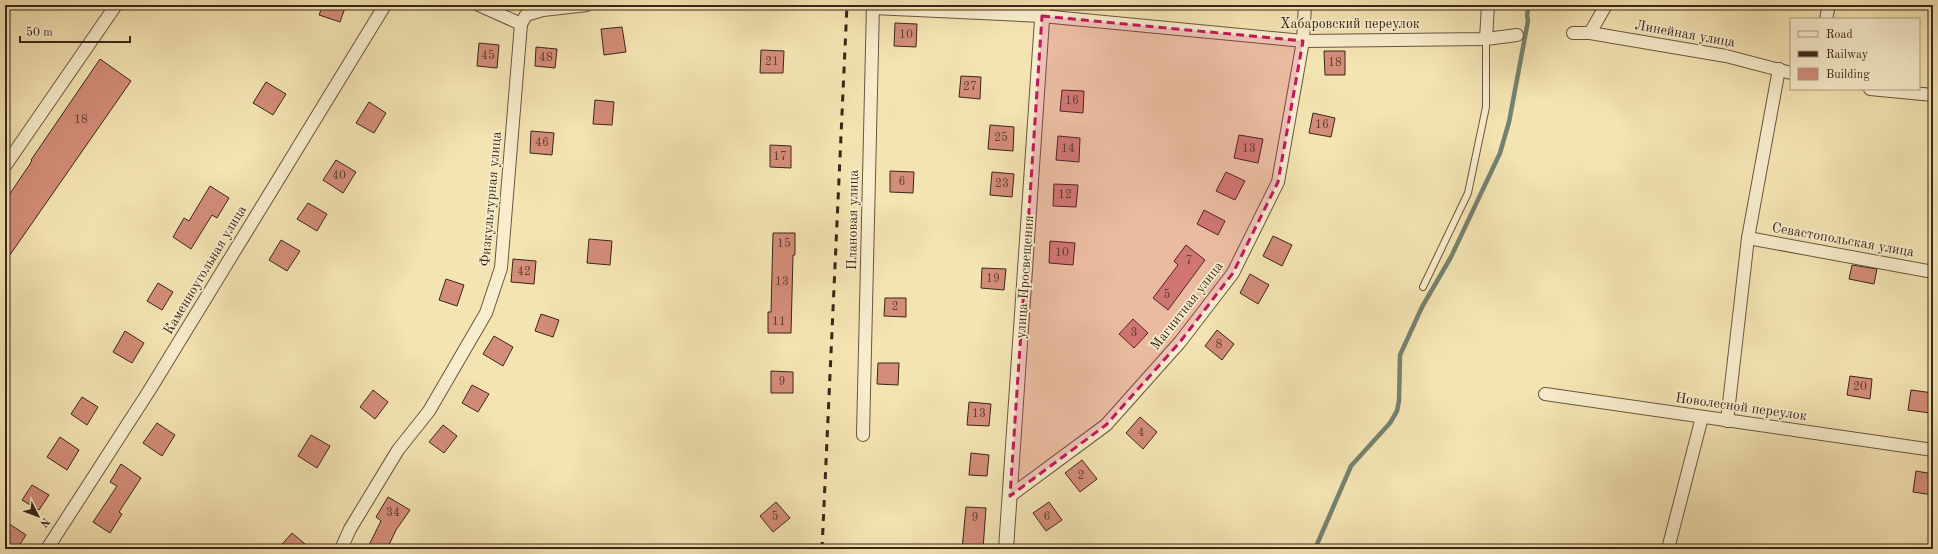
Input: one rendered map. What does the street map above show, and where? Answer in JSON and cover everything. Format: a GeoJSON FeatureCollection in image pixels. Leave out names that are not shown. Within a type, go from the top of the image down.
{"type":"FeatureCollection","features":[{"type":"Feature","properties":{"kind":"street"},"geometry":{"type":"LineString","coordinates":[[5,166],[116,5]]}},
{"type":"Feature","properties":{"kind":"street","name":"Каменноугольная улица"},"geometry":{"type":"LineString","coordinates":[[47,549],[149,391],[386,5]]}},
{"type":"Feature","properties":{"kind":"street"},"geometry":{"type":"LineString","coordinates":[[479,5],[521,24],[526,15],[542,10],[587,5]]}},
{"type":"Feature","properties":{"kind":"street","name":"Магнитная улица"},"geometry":{"type":"LineString","coordinates":[[1010,496],[1106,425],[1180,342],[1234,273],[1278,182],[1303,41],[1305,5]]}},
{"type":"Feature","properties":{"kind":"street"},"geometry":{"type":"LineString","coordinates":[[1486,39],[1488,5]]}},
{"type":"Feature","properties":{"kind":"street"},"geometry":{"type":"LineString","coordinates":[[1590,33],[1606,5]]}},
{"type":"Feature","properties":{"kind":"street"},"geometry":{"type":"LineString","coordinates":[[1826,18],[1830,5]]}},
{"type":"Feature","properties":{"kind":"street","name":"Хабаровский переулок"},"geometry":{"type":"LineString","coordinates":[[873,7],[1043,11],[1303,41],[1486,39],[1517,35]]}},
{"type":"Feature","properties":{"kind":"street","name":"Плановая улица"},"geometry":{"type":"LineString","coordinates":[[863,435],[873,7]]}},
{"type":"Feature","properties":{"kind":"street","name":"улица Просвещения"},"geometry":{"type":"LineString","coordinates":[[1006,549],[1043,11]]}},
{"type":"Feature","properties":{"kind":"street","name":"Физкультурная улица"},"geometry":{"type":"LineString","coordinates":[[341,549],[350,529],[398,450],[428,411],[486,313],[501,268],[521,24]]}},
{"type":"Feature","properties":{"kind":"street","name":"Линейная улица"},"geometry":{"type":"LineString","coordinates":[[1573,33],[1590,33],[1726,56],[1790,72]]}},
{"type":"Feature","properties":{"kind":"street"},"geometry":{"type":"LineString","coordinates":[[1727,421],[1748,238],[1779,69]]}},
{"type":"Feature","properties":{"kind":"street"},"geometry":{"type":"LineString","coordinates":[[1880,90],[1933,95]]}},
{"type":"Feature","properties":{"kind":"street","name":"Севастопольская улица"},"geometry":{"type":"LineString","coordinates":[[1748,238],[1933,272]]}},
{"type":"Feature","properties":{"kind":"street","name":"Новолесной переулок"},"geometry":{"type":"LineString","coordinates":[[1545,394],[1933,450]]}},
{"type":"Feature","properties":{"kind":"street"},"geometry":{"type":"LineString","coordinates":[[1668,549],[1702,417]]}},
{"type":"Feature","properties":{"kind":"lane"},"geometry":{"type":"LineString","coordinates":[[1423,287],[1468,193],[1486,107],[1486,39]]}},
{"type":"Feature","properties":{"kind":"highlighted area"},"geometry":{"type":"Polygon","coordinates":[[[1042,16],[1303,41],[1278,182],[1233,273],[1180,342],[1106,425],[1010,496],[1042,16]]]}},
{"type":"Feature","properties":{"kind":"building"},"geometry":{"type":"Polygon","coordinates":[[[323,5],[346,5],[340,22],[319,15],[323,5]]]}},
{"type":"Feature","properties":{"kind":"building"},"geometry":{"type":"Polygon","coordinates":[[[895,23],[917,24],[916,47],[894,46],[895,23]]]}},
{"type":"Feature","properties":{"kind":"building"},"geometry":{"type":"Polygon","coordinates":[[[622,27],[626,52],[604,55],[601,29],[622,27]]]}},
{"type":"Feature","properties":{"kind":"building"},"geometry":{"type":"Polygon","coordinates":[[[479,43],[499,45],[497,68],[477,66],[479,43]]]}},
{"type":"Feature","properties":{"kind":"building"},"geometry":{"type":"Polygon","coordinates":[[[536,47],[557,49],[555,68],[535,66],[536,47]]]}},
{"type":"Feature","properties":{"kind":"building"},"geometry":{"type":"Polygon","coordinates":[[[761,50],[784,51],[783,73],[760,73],[761,50]]]}},
{"type":"Feature","properties":{"kind":"building"},"geometry":{"type":"Polygon","coordinates":[[[1324,51],[1345,51],[1345,75],[1325,75],[1324,51]]]}},
{"type":"Feature","properties":{"kind":"building"},"geometry":{"type":"Polygon","coordinates":[[[100,59],[131,81],[5,262],[5,201],[100,59]]]}},
{"type":"Feature","properties":{"kind":"building"},"geometry":{"type":"Polygon","coordinates":[[[961,76],[981,77],[980,99],[959,97],[961,76]]]}},
{"type":"Feature","properties":{"kind":"building"},"geometry":{"type":"Polygon","coordinates":[[[266,82],[286,94],[273,115],[253,103],[266,82]]]}},
{"type":"Feature","properties":{"kind":"building"},"geometry":{"type":"Polygon","coordinates":[[[1062,90],[1084,91],[1083,113],[1060,111],[1062,90]]]}},
{"type":"Feature","properties":{"kind":"building"},"geometry":{"type":"Polygon","coordinates":[[[595,100],[614,102],[612,125],[593,124],[595,100]]]}},
{"type":"Feature","properties":{"kind":"building"},"geometry":{"type":"Polygon","coordinates":[[[369,102],[386,113],[374,133],[356,123],[369,102]]]}},
{"type":"Feature","properties":{"kind":"building"},"geometry":{"type":"Polygon","coordinates":[[[1313,113],[1335,118],[1331,137],[1309,133],[1313,113]]]}},
{"type":"Feature","properties":{"kind":"building"},"geometry":{"type":"Polygon","coordinates":[[[990,125],[1014,127],[1013,151],[988,149],[990,125]]]}},
{"type":"Feature","properties":{"kind":"building"},"geometry":{"type":"Polygon","coordinates":[[[531,131],[554,133],[552,155],[530,153],[531,131]]]}},
{"type":"Feature","properties":{"kind":"building"},"geometry":{"type":"Polygon","coordinates":[[[1239,135],[1263,139],[1258,163],[1234,158],[1239,135]]]}},
{"type":"Feature","properties":{"kind":"building"},"geometry":{"type":"Polygon","coordinates":[[[1058,136],[1080,138],[1079,162],[1056,160],[1058,136]]]}},
{"type":"Feature","properties":{"kind":"building"},"geometry":{"type":"Polygon","coordinates":[[[770,145],[791,146],[791,168],[770,167],[770,145]]]}},
{"type":"Feature","properties":{"kind":"building"},"geometry":{"type":"Polygon","coordinates":[[[336,160],[356,172],[343,193],[323,180],[336,160]]]}},
{"type":"Feature","properties":{"kind":"building"},"geometry":{"type":"Polygon","coordinates":[[[890,171],[914,172],[913,193],[890,192],[890,171]]]}},
{"type":"Feature","properties":{"kind":"building"},"geometry":{"type":"Polygon","coordinates":[[[992,172],[1014,174],[1012,197],[990,195],[992,172]]]}},
{"type":"Feature","properties":{"kind":"building"},"geometry":{"type":"Polygon","coordinates":[[[1226,172],[1245,181],[1235,200],[1216,191],[1226,172]]]}},
{"type":"Feature","properties":{"kind":"building"},"geometry":{"type":"Polygon","coordinates":[[[1054,184],[1078,185],[1076,207],[1053,206],[1054,184]]]}},
{"type":"Feature","properties":{"kind":"building"},"geometry":{"type":"Polygon","coordinates":[[[210,186],[229,198],[217,218],[212,215],[191,249],[173,237],[184,218],[189,221],[210,186]]]}},
{"type":"Feature","properties":{"kind":"building"},"geometry":{"type":"Polygon","coordinates":[[[308,203],[327,214],[317,231],[297,219],[308,203]]]}},
{"type":"Feature","properties":{"kind":"building"},"geometry":{"type":"Polygon","coordinates":[[[1204,210],[1225,221],[1218,235],[1197,224],[1204,210]]]}},
{"type":"Feature","properties":{"kind":"building"},"geometry":{"type":"Polygon","coordinates":[[[773,233],[795,233],[791,333],[768,333],[768,312],[771,312],[773,233]]]}},
{"type":"Feature","properties":{"kind":"building"},"geometry":{"type":"Polygon","coordinates":[[[1273,236],[1292,245],[1282,266],[1263,256],[1273,236]]]}},
{"type":"Feature","properties":{"kind":"building"},"geometry":{"type":"Polygon","coordinates":[[[589,239],[612,241],[610,265],[587,263],[589,239]]]}},
{"type":"Feature","properties":{"kind":"building"},"geometry":{"type":"Polygon","coordinates":[[[281,240],[300,251],[287,271],[269,260],[281,240]]]}},
{"type":"Feature","properties":{"kind":"building"},"geometry":{"type":"Polygon","coordinates":[[[1050,241],[1075,243],[1073,265],[1049,263],[1050,241]]]}},
{"type":"Feature","properties":{"kind":"building"},"geometry":{"type":"Polygon","coordinates":[[[1186,245],[1205,260],[1168,310],[1153,298],[1178,265],[1174,261],[1186,245]]]}},
{"type":"Feature","properties":{"kind":"building"},"geometry":{"type":"Polygon","coordinates":[[[513,259],[536,261],[534,284],[511,282],[513,259]]]}},
{"type":"Feature","properties":{"kind":"building"},"geometry":{"type":"Polygon","coordinates":[[[1852,265],[1877,269],[1874,284],[1849,279],[1852,265]]]}},
{"type":"Feature","properties":{"kind":"building"},"geometry":{"type":"Polygon","coordinates":[[[982,268],[1006,269],[1004,290],[981,288],[982,268]]]}},
{"type":"Feature","properties":{"kind":"building"},"geometry":{"type":"Polygon","coordinates":[[[1250,274],[1269,285],[1258,304],[1240,293],[1250,274]]]}},
{"type":"Feature","properties":{"kind":"building"},"geometry":{"type":"Polygon","coordinates":[[[446,279],[464,285],[457,306],[439,300],[446,279]]]}},
{"type":"Feature","properties":{"kind":"building"},"geometry":{"type":"Polygon","coordinates":[[[158,283],[173,292],[162,310],[147,301],[158,283]]]}},
{"type":"Feature","properties":{"kind":"building"},"geometry":{"type":"Polygon","coordinates":[[[885,298],[906,298],[906,317],[884,316],[885,298]]]}},
{"type":"Feature","properties":{"kind":"building"},"geometry":{"type":"Polygon","coordinates":[[[541,314],[559,320],[553,337],[535,331],[541,314]]]}},
{"type":"Feature","properties":{"kind":"building"},"geometry":{"type":"Polygon","coordinates":[[[1133,319],[1148,333],[1134,348],[1119,334],[1133,319]]]}},
{"type":"Feature","properties":{"kind":"building"},"geometry":{"type":"Polygon","coordinates":[[[1217,330],[1234,344],[1222,360],[1205,346],[1217,330]]]}},
{"type":"Feature","properties":{"kind":"building"},"geometry":{"type":"Polygon","coordinates":[[[125,331],[144,343],[132,363],[113,352],[125,331]]]}},
{"type":"Feature","properties":{"kind":"building"},"geometry":{"type":"Polygon","coordinates":[[[494,336],[513,347],[503,366],[483,354],[494,336]]]}},
{"type":"Feature","properties":{"kind":"building"},"geometry":{"type":"Polygon","coordinates":[[[878,363],[899,363],[898,385],[877,384],[878,363]]]}},
{"type":"Feature","properties":{"kind":"building"},"geometry":{"type":"Polygon","coordinates":[[[771,371],[793,372],[793,393],[771,393],[771,371]]]}},
{"type":"Feature","properties":{"kind":"building"},"geometry":{"type":"Polygon","coordinates":[[[1850,376],[1872,379],[1870,399],[1847,395],[1850,376]]]}},
{"type":"Feature","properties":{"kind":"building"},"geometry":{"type":"Polygon","coordinates":[[[472,385],[489,394],[478,412],[462,403],[472,385]]]}},
{"type":"Feature","properties":{"kind":"building"},"geometry":{"type":"Polygon","coordinates":[[[373,390],[388,402],[375,419],[360,407],[373,390]]]}},
{"type":"Feature","properties":{"kind":"building"},"geometry":{"type":"Polygon","coordinates":[[[1911,390],[1933,393],[1930,413],[1908,410],[1911,390]]]}},
{"type":"Feature","properties":{"kind":"building"},"geometry":{"type":"Polygon","coordinates":[[[82,397],[98,407],[87,425],[71,414],[82,397]]]}},
{"type":"Feature","properties":{"kind":"building"},"geometry":{"type":"Polygon","coordinates":[[[969,402],[991,404],[989,426],[967,425],[969,402]]]}},
{"type":"Feature","properties":{"kind":"building"},"geometry":{"type":"Polygon","coordinates":[[[1140,417],[1157,432],[1143,449],[1126,433],[1140,417]]]}},
{"type":"Feature","properties":{"kind":"building"},"geometry":{"type":"Polygon","coordinates":[[[157,423],[175,435],[162,456],[143,443],[157,423]]]}},
{"type":"Feature","properties":{"kind":"building"},"geometry":{"type":"Polygon","coordinates":[[[443,425],[457,436],[444,453],[429,442],[443,425]]]}},
{"type":"Feature","properties":{"kind":"building"},"geometry":{"type":"Polygon","coordinates":[[[311,435],[330,446],[317,468],[298,456],[311,435]]]}},
{"type":"Feature","properties":{"kind":"building"},"geometry":{"type":"Polygon","coordinates":[[[60,437],[79,450],[67,470],[47,457],[60,437]]]}},
{"type":"Feature","properties":{"kind":"building"},"geometry":{"type":"Polygon","coordinates":[[[971,453],[989,455],[987,476],[969,475],[971,453]]]}},
{"type":"Feature","properties":{"kind":"building"},"geometry":{"type":"Polygon","coordinates":[[[1082,460],[1097,479],[1080,492],[1065,473],[1082,460]]]}},
{"type":"Feature","properties":{"kind":"building"},"geometry":{"type":"Polygon","coordinates":[[[121,464],[141,478],[119,512],[122,514],[110,533],[93,522],[117,486],[110,482],[121,464]]]}},
{"type":"Feature","properties":{"kind":"building"},"geometry":{"type":"Polygon","coordinates":[[[1916,471],[1933,474],[1933,495],[1913,492],[1916,471]]]}},
{"type":"Feature","properties":{"kind":"building"},"geometry":{"type":"Polygon","coordinates":[[[32,485],[49,495],[39,510],[22,500],[32,485]]]}},
{"type":"Feature","properties":{"kind":"building"},"geometry":{"type":"Polygon","coordinates":[[[388,497],[410,510],[396,530],[387,549],[367,549],[381,521],[376,517],[388,497]]]}},
{"type":"Feature","properties":{"kind":"building"},"geometry":{"type":"Polygon","coordinates":[[[776,502],[790,518],[773,532],[760,516],[776,502]]]}},
{"type":"Feature","properties":{"kind":"building"},"geometry":{"type":"Polygon","coordinates":[[[1049,502],[1062,520],[1046,531],[1033,513],[1049,502]]]}},
{"type":"Feature","properties":{"kind":"building"},"geometry":{"type":"Polygon","coordinates":[[[966,507],[986,508],[983,549],[962,549],[966,507]]]}},
{"type":"Feature","properties":{"kind":"building"},"geometry":{"type":"Polygon","coordinates":[[[5,521],[26,535],[17,549],[10,549],[5,545],[5,521]]]}},
{"type":"Feature","properties":{"kind":"building"},"geometry":{"type":"Polygon","coordinates":[[[292,533],[311,549],[278,549],[292,533]]]}},
{"type":"Feature","properties":{"kind":"waterway"},"geometry":{"type":"LineString","coordinates":[[1315,549],[1351,466],[1390,423],[1397,411],[1399,401],[1400,355],[1422,307],[1451,257],[1500,153],[1509,122],[1528,21],[1527,15],[1529,5]]}},
{"type":"Feature","properties":{"kind":"railway"},"geometry":{"type":"LineString","coordinates":[[822,549],[847,5]]}}]}
